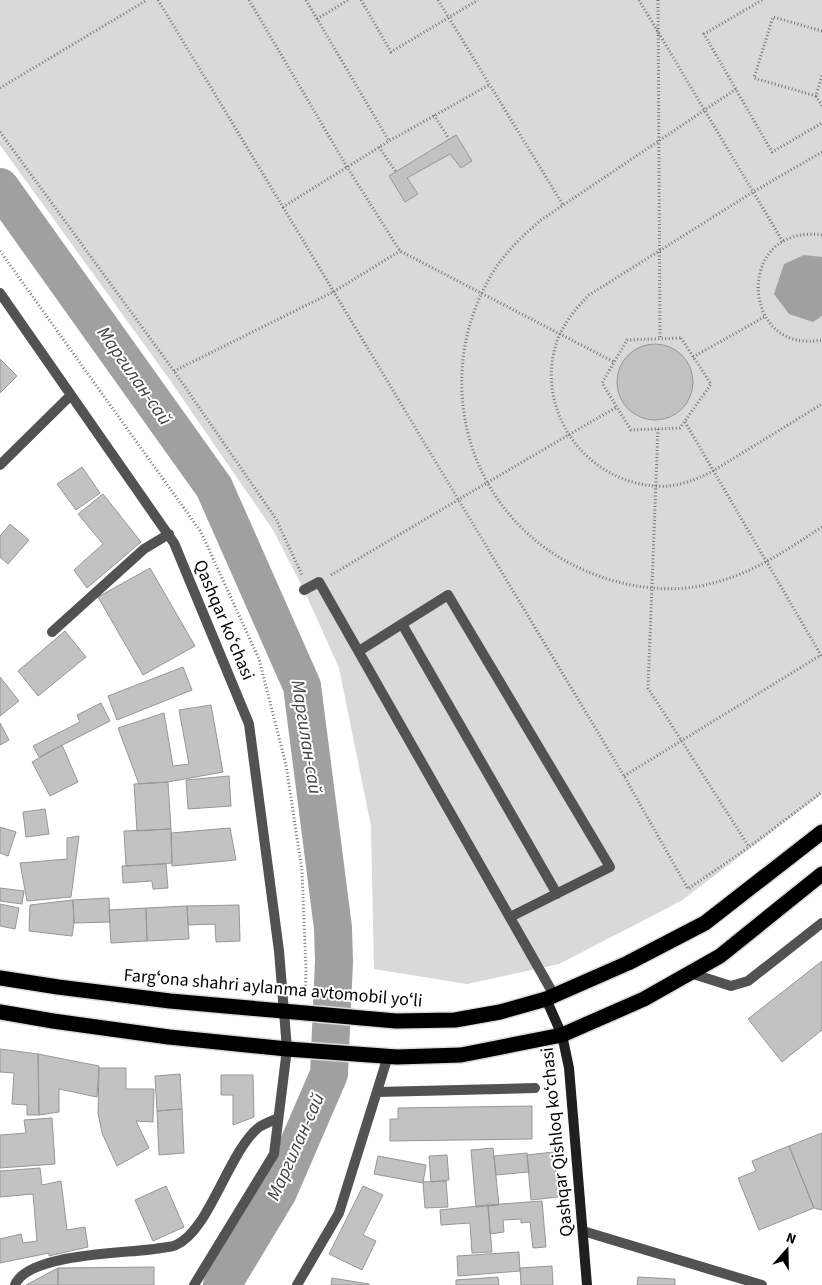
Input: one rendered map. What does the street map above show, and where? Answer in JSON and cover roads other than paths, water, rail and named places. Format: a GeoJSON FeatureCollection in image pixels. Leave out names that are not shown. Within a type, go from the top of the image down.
{"type":"FeatureCollection","features":[{"type":"Feature","properties":{"kind":"highway","name":"Fargʻona shahri aylanma avtomobil yoʻli"},"geometry":{"type":"LineString","coordinates":[[0,978],[170,1001],[284,1012],[396,1021],[455,1020],[500,1012],[550,997],[628,963],[705,924],[822,832]]}},
{"type":"Feature","properties":{"kind":"highway"},"geometry":{"type":"LineString","coordinates":[[0,1012],[53,1022],[169,1037],[308,1051],[393,1057],[461,1055],[562,1035],[644,999],[720,956],[822,874]]}},
{"type":"Feature","properties":{"kind":"main road","name":"Qashqar Qishloq koʻchasi"},"geometry":{"type":"LineString","coordinates":[[550,997],[562,1035],[568,1068],[587,1285]]}},
{"type":"Feature","properties":{"kind":"street","name":"Qashqar koʻchasi"},"geometry":{"type":"LineString","coordinates":[[0,293],[174,543],[249,724],[279,951],[287,1049],[274,1154],[194,1285]]}},
{"type":"Feature","properties":{"kind":"street"},"geometry":{"type":"LineString","coordinates":[[0,465],[71,395]]}},
{"type":"Feature","properties":{"kind":"street"},"geometry":{"type":"LineString","coordinates":[[52,632],[144,549],[168,534]]}},
{"type":"Feature","properties":{"kind":"street"},"geometry":{"type":"LineString","coordinates":[[306,589],[319,582],[510,917],[550,997]]}},
{"type":"Feature","properties":{"kind":"street"},"geometry":{"type":"LineString","coordinates":[[359,651],[448,595],[610,868],[510,917]]}},
{"type":"Feature","properties":{"kind":"street"},"geometry":{"type":"LineString","coordinates":[[402,624],[557,894]]}},
{"type":"Feature","properties":{"kind":"street"},"geometry":{"type":"LineString","coordinates":[[690,973],[731,986],[748,981],[822,923]]}},
{"type":"Feature","properties":{"kind":"street"},"geometry":{"type":"LineString","coordinates":[[297,1285],[339,1213],[377,1092],[393,1057]]}},
{"type":"Feature","properties":{"kind":"street"},"geometry":{"type":"LineString","coordinates":[[377,1092],[535,1088]]}},
{"type":"Feature","properties":{"kind":"street"},"geometry":{"type":"LineString","coordinates":[[15,1285],[17,1280],[34,1267],[57,1260],[146,1251],[177,1245],[194,1232],[245,1142],[258,1128],[278,1118]]}},
{"type":"Feature","properties":{"kind":"street"},"geometry":{"type":"LineString","coordinates":[[583,1231],[738,1281],[762,1285]]}},
{"type":"Feature","properties":{"kind":"waterway","name":"Маргилан-сай"},"geometry":{"type":"LineString","coordinates":[[0,187],[214,487],[302,686],[333,928],[334,961],[329,1074],[278,1192],[222,1285]]}}]}
